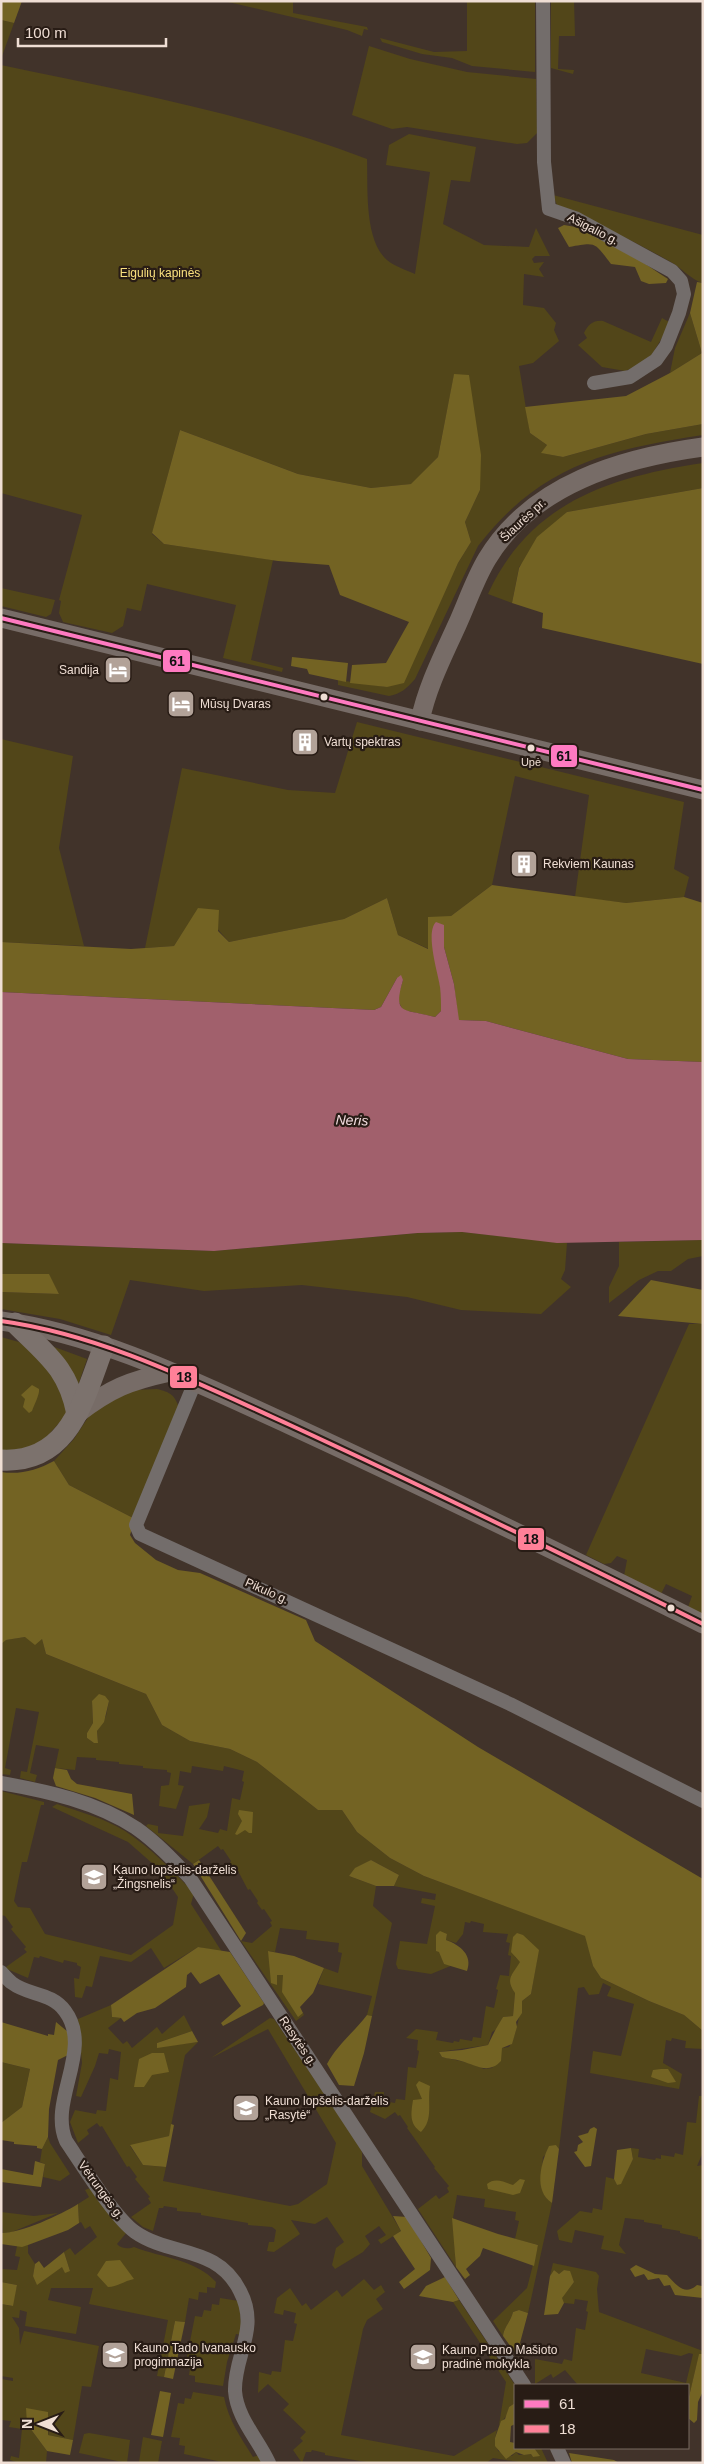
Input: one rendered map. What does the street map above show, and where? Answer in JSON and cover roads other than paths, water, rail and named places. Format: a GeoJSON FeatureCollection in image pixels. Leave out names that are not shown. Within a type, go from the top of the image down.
{"type":"FeatureCollection","features":[{"type":"Feature","properties":{"kind":"highway"},"geometry":{"type":"LineString","coordinates":[[8,1322],[62,1371],[73,1394],[77,1414]]}},
{"type":"Feature","properties":{"kind":"highway"},"geometry":{"type":"LineString","coordinates":[[1,1460],[25,1459],[42,1453],[64,1436],[77,1414],[104,1346]]}},
{"type":"Feature","properties":{"kind":"main road","name":"Šiaurės pr."},"geometry":{"type":"LineString","coordinates":[[420,720],[423,705],[435,674],[487,560],[515,525],[550,495],[580,479],[619,464],[703,447]]}},
{"type":"Feature","properties":{"kind":"main road"},"geometry":{"type":"LineString","coordinates":[[1,618],[703,790]]}},
{"type":"Feature","properties":{"kind":"main road"},"geometry":{"type":"LineString","coordinates":[[8,1322],[69,1334],[195,1382],[461,1504],[703,1624]]}},
{"type":"Feature","properties":{"kind":"main road"},"geometry":{"type":"LineString","coordinates":[[77,1414],[101,1395],[118,1386],[170,1372]]}},
{"type":"Feature","properties":{"kind":"street","name":"Ašigalio g."},"geometry":{"type":"LineString","coordinates":[[543,1],[544,156],[549,209],[575,218],[672,271],[681,282],[684,294],[666,346],[656,360],[630,378],[594,383]]}},
{"type":"Feature","properties":{"kind":"street","name":"Pikulo g."},"geometry":{"type":"LineString","coordinates":[[195,1382],[136,1525],[140,1534],[510,1704],[703,1801]]}},
{"type":"Feature","properties":{"kind":"street","name":"Rasytės g."},"geometry":{"type":"LineString","coordinates":[[1,1783],[73,1800],[135,1828],[158,1845],[190,1878],[523,2384]]}},
{"type":"Feature","properties":{"kind":"street","name":"Vėtrungės g."},"geometry":{"type":"LineString","coordinates":[[1,1972],[12,1983],[54,2000],[70,2019],[75,2036],[74,2052],[62,2116],[62,2132],[66,2141],[120,2217],[134,2231],[154,2242],[206,2257],[228,2274],[240,2291],[245,2303],[248,2327],[236,2379],[237,2403],[240,2414],[269,2463]]}},
{"type":"Feature","properties":{"kind":"street"},"geometry":{"type":"LineString","coordinates":[[557,2449],[564,2463]]}},
{"type":"Feature","properties":{"kind":"water","name":"Neris"},"geometry":{"type":"Polygon","coordinates":[[[436,922],[444,925],[444,947],[454,984],[459,1020],[486,1021],[628,1059],[703,1062],[703,1240],[557,1243],[462,1232],[418,1233],[214,1251],[1,1243],[1,992],[374,1010],[381,1007],[397,978],[401,975],[403,980],[399,1000],[400,1006],[409,1011],[435,1017],[441,1011],[440,987],[432,944],[433,927],[436,922]]]}},
{"type":"Feature","properties":{"kind":"place","name":"Sandija"},"geometry":{"type":"Point","coordinates":[118,670]}},
{"type":"Feature","properties":{"kind":"place","name":"Mūsų Dvaras"},"geometry":{"type":"Point","coordinates":[181,704]}},
{"type":"Feature","properties":{"kind":"place","name":"Vartų spektras"},"geometry":{"type":"Point","coordinates":[305,742]}},
{"type":"Feature","properties":{"kind":"place","name":"Upė"},"geometry":{"type":"Point","coordinates":[531,748]}},
{"type":"Feature","properties":{"kind":"place","name":"Rekviem Kaunas"},"geometry":{"type":"Point","coordinates":[524,864]}},
{"type":"Feature","properties":{"kind":"place","name":"Kauno lopšelis-darželis „Žingsnelis“"},"geometry":{"type":"Point","coordinates":[94,1877]}},
{"type":"Feature","properties":{"kind":"place","name":"Kauno lopšelis-darželis „Rasytė“"},"geometry":{"type":"Point","coordinates":[246,2108]}},
{"type":"Feature","properties":{"kind":"place","name":"Kauno Tado Ivanausko progimnazija"},"geometry":{"type":"Point","coordinates":[115,2355]}},
{"type":"Feature","properties":{"kind":"place","name":"Kauno Prano Mašioto pradinė mokykla"},"geometry":{"type":"Point","coordinates":[423,2357]}},
{"type":"Feature","properties":{"kind":"park label","name":"Eigulių kapinės"},"geometry":{"type":"Point","coordinates":[160,273]}}]}
